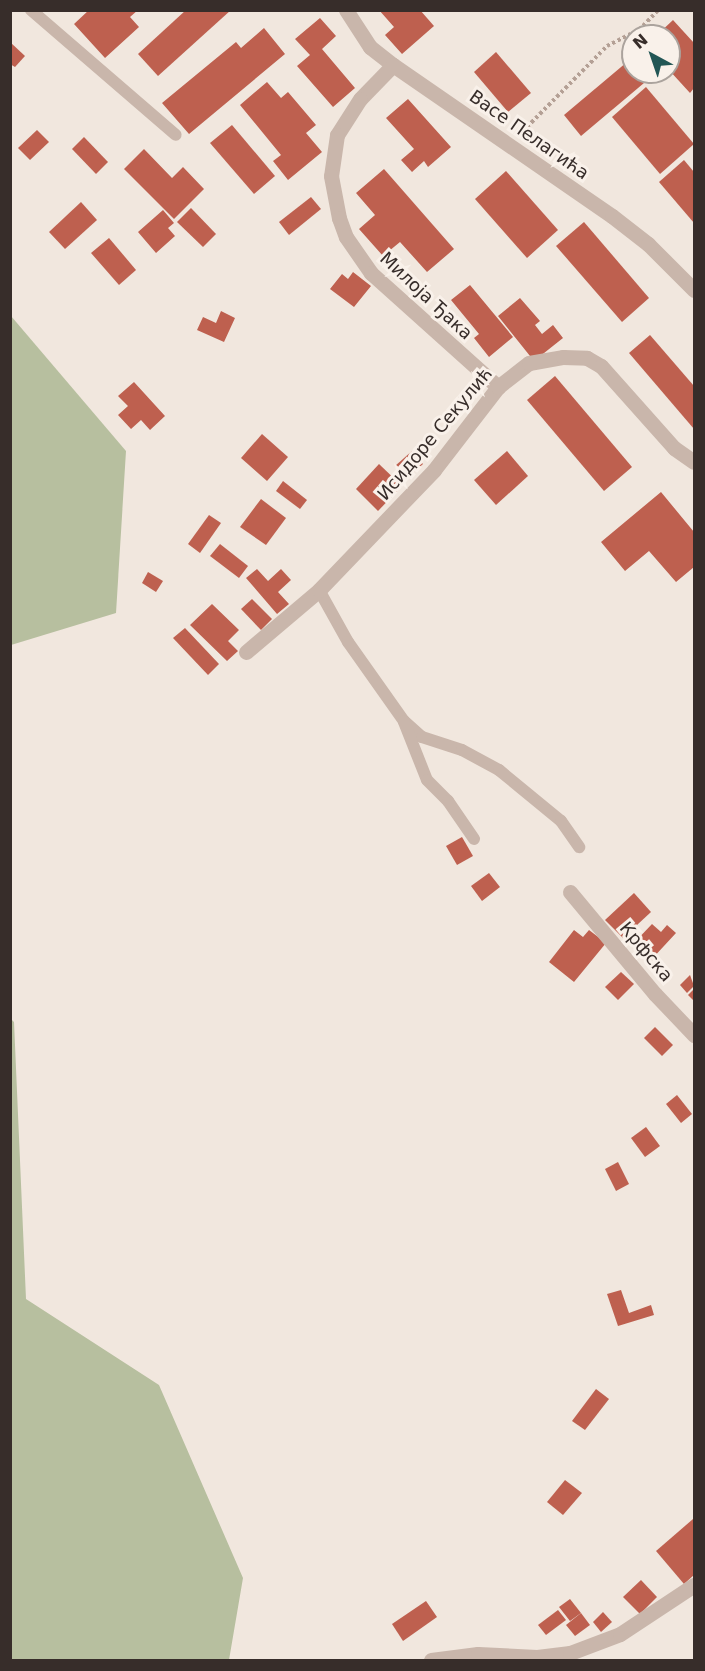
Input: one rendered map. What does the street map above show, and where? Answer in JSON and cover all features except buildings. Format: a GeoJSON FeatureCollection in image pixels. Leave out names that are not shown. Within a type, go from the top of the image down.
{"type":"FeatureCollection","features":[{"type":"Feature","properties":{"kind":"street","name":"Васе Пелагића"},"geometry":{"type":"LineString","coordinates":[[346,10],[370,47],[648,244],[694,290]]}},
{"type":"Feature","properties":{"kind":"street","name":"Милоја Ђака"},"geometry":{"type":"LineString","coordinates":[[393,65],[360,99],[337,135],[331,176],[339,218],[346,237],[371,273],[498,387]]}},
{"type":"Feature","properties":{"kind":"street","name":"Исидоре Секулић"},"geometry":{"type":"LineString","coordinates":[[246,652],[319,590],[434,470],[498,387],[529,363],[563,357],[587,358],[601,366],[674,448],[694,462]]}},
{"type":"Feature","properties":{"kind":"street","name":"Крфска"},"geometry":{"type":"LineString","coordinates":[[570,892],[655,994],[694,1035]]}},
{"type":"Feature","properties":{"kind":"street"},"geometry":{"type":"LineString","coordinates":[[431,1660],[478,1654],[563,1657],[620,1634],[694,1585]]}},
{"type":"Feature","properties":{"kind":"lane"},"geometry":{"type":"LineString","coordinates":[[31,10],[176,135]]}},
{"type":"Feature","properties":{"kind":"lane"},"geometry":{"type":"LineString","coordinates":[[319,590],[348,642],[404,721],[422,737],[462,750],[499,770],[561,821],[579,847]]}},
{"type":"Feature","properties":{"kind":"lane"},"geometry":{"type":"LineString","coordinates":[[404,721],[412,749],[427,780],[448,801],[474,839]]}},
{"type":"Feature","properties":{"kind":"path"},"geometry":{"type":"LineString","coordinates":[[508,144],[608,46],[639,30],[658,10]]}},
{"type":"Feature","properties":{"kind":"green space"},"geometry":{"type":"Polygon","coordinates":[[[11,316],[126,451],[116,613],[11,645],[11,316]]]}},
{"type":"Feature","properties":{"kind":"green space"},"geometry":{"type":"Polygon","coordinates":[[[11,1019],[14,1022],[26,1299],[159,1385],[243,1578],[229,1660],[11,1660],[11,1019]]]}}]}
